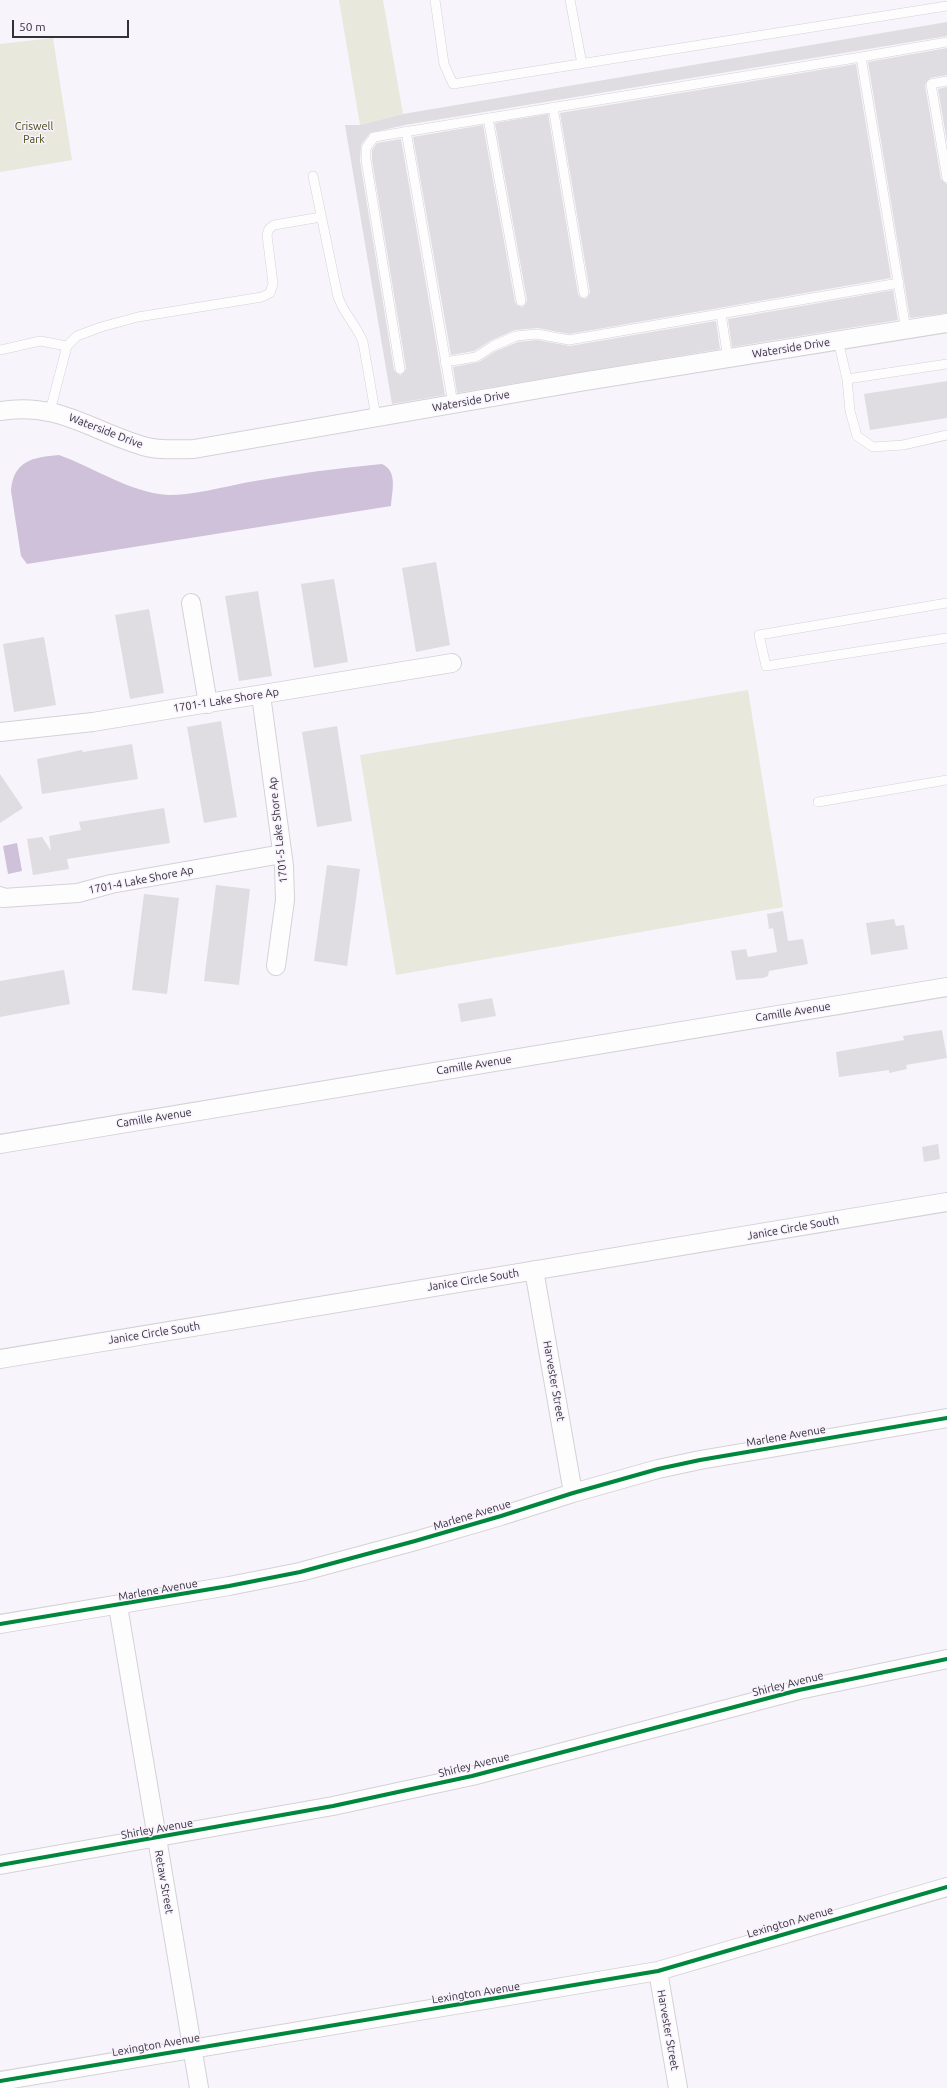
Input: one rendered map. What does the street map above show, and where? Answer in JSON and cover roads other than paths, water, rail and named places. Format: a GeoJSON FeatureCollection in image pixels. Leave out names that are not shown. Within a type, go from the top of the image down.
{"type":"FeatureCollection","features":[{"type":"Feature","properties":{"kind":"street","name":"Waterside Drive"},"geometry":{"type":"LineString","coordinates":[[0,411],[28,408],[50,411],[65,415],[141,446],[164,449],[194,449],[453,404],[947,323]]}},
{"type":"Feature","properties":{"kind":"street"},"geometry":{"type":"LineString","coordinates":[[191,604],[208,704]]}},
{"type":"Feature","properties":{"kind":"street","name":"1701-1 Lake Shore Ap"},"geometry":{"type":"LineString","coordinates":[[0,732],[54,727],[208,704],[452,663]]}},
{"type":"Feature","properties":{"kind":"street","name":"1701-5 Lake Shore Ap"},"geometry":{"type":"LineString","coordinates":[[261,695],[282,854],[285,900],[276,966]]}},
{"type":"Feature","properties":{"kind":"street","name":"1701-4 Lake Shore Ap"},"geometry":{"type":"LineString","coordinates":[[0,896],[3,898],[78,893],[111,884],[282,854]]}},
{"type":"Feature","properties":{"kind":"street","name":"Camille Avenue"},"geometry":{"type":"LineString","coordinates":[[0,1144],[947,987]]}},
{"type":"Feature","properties":{"kind":"street","name":"Janice Circle South"},"geometry":{"type":"LineString","coordinates":[[0,1359],[947,1202]]}},
{"type":"Feature","properties":{"kind":"street","name":"Harvester Street"},"geometry":{"type":"LineString","coordinates":[[534,1270],[573,1492]]}},
{"type":"Feature","properties":{"kind":"street","name":"Marlene Avenue"},"geometry":{"type":"LineString","coordinates":[[0,1624],[118,1606],[300,1572],[458,1529],[573,1492],[658,1469],[700,1460],[947,1418]]}},
{"type":"Feature","properties":{"kind":"street","name":"Retaw Street"},"geometry":{"type":"LineString","coordinates":[[118,1606],[199,2088]]}},
{"type":"Feature","properties":{"kind":"street","name":"Shirley Avenue"},"geometry":{"type":"LineString","coordinates":[[0,1865],[333,1806],[472,1776],[799,1690],[947,1659]]}},
{"type":"Feature","properties":{"kind":"street","name":"Lexington Avenue"},"geometry":{"type":"LineString","coordinates":[[0,2081],[658,1971],[947,1887]]}},
{"type":"Feature","properties":{"kind":"street","name":"Harvester Street"},"geometry":{"type":"LineString","coordinates":[[658,1971],[678,2088]]}},
{"type":"Feature","properties":{"kind":"lane"},"geometry":{"type":"LineString","coordinates":[[434,0],[444,64],[453,84],[947,6]]}},
{"type":"Feature","properties":{"kind":"lane"},"geometry":{"type":"LineString","coordinates":[[570,0],[582,64]]}},
{"type":"Feature","properties":{"kind":"lane"},"geometry":{"type":"LineString","coordinates":[[400,369],[366,160],[366,148],[374,137],[947,42]]}},
{"type":"Feature","properties":{"kind":"lane"},"geometry":{"type":"LineString","coordinates":[[861,57],[906,330]]}},
{"type":"Feature","properties":{"kind":"lane"},"geometry":{"type":"LineString","coordinates":[[947,81],[931,84],[947,178]]}},
{"type":"Feature","properties":{"kind":"lane"},"geometry":{"type":"LineString","coordinates":[[553,107],[584,293]]}},
{"type":"Feature","properties":{"kind":"lane"},"geometry":{"type":"LineString","coordinates":[[488,118],[521,301]]}},
{"type":"Feature","properties":{"kind":"lane"},"geometry":{"type":"LineString","coordinates":[[406,132],[453,404]]}},
{"type":"Feature","properties":{"kind":"lane"},"geometry":{"type":"LineString","coordinates":[[313,176],[338,297],[343,312],[359,330],[363,342],[376,417]]}},
{"type":"Feature","properties":{"kind":"lane"},"geometry":{"type":"LineString","coordinates":[[50,411],[67,346],[77,336],[138,317],[262,297],[270,293],[273,284],[267,234],[269,229],[274,225],[321,217]]}},
{"type":"Feature","properties":{"kind":"lane"},"geometry":{"type":"LineString","coordinates":[[445,362],[476,357],[493,346],[516,336],[537,334],[569,340],[899,283]]}},
{"type":"Feature","properties":{"kind":"lane"},"geometry":{"type":"LineString","coordinates":[[721,314],[728,359]]}},
{"type":"Feature","properties":{"kind":"lane"},"geometry":{"type":"LineString","coordinates":[[838,340],[847,379],[850,411],[857,436],[873,447],[903,445],[947,435]]}},
{"type":"Feature","properties":{"kind":"lane"},"geometry":{"type":"LineString","coordinates":[[0,350],[40,342],[67,346]]}},
{"type":"Feature","properties":{"kind":"lane"},"geometry":{"type":"LineString","coordinates":[[847,379],[947,364]]}},
{"type":"Feature","properties":{"kind":"lane"},"geometry":{"type":"LineString","coordinates":[[947,603],[760,635],[766,666],[947,638]]}},
{"type":"Feature","properties":{"kind":"lane"},"geometry":{"type":"LineString","coordinates":[[818,802],[947,780]]}},
{"type":"Feature","properties":{"kind":"park label","name":"Criswell Park"},"geometry":{"type":"Point","coordinates":[34,132]}}]}
